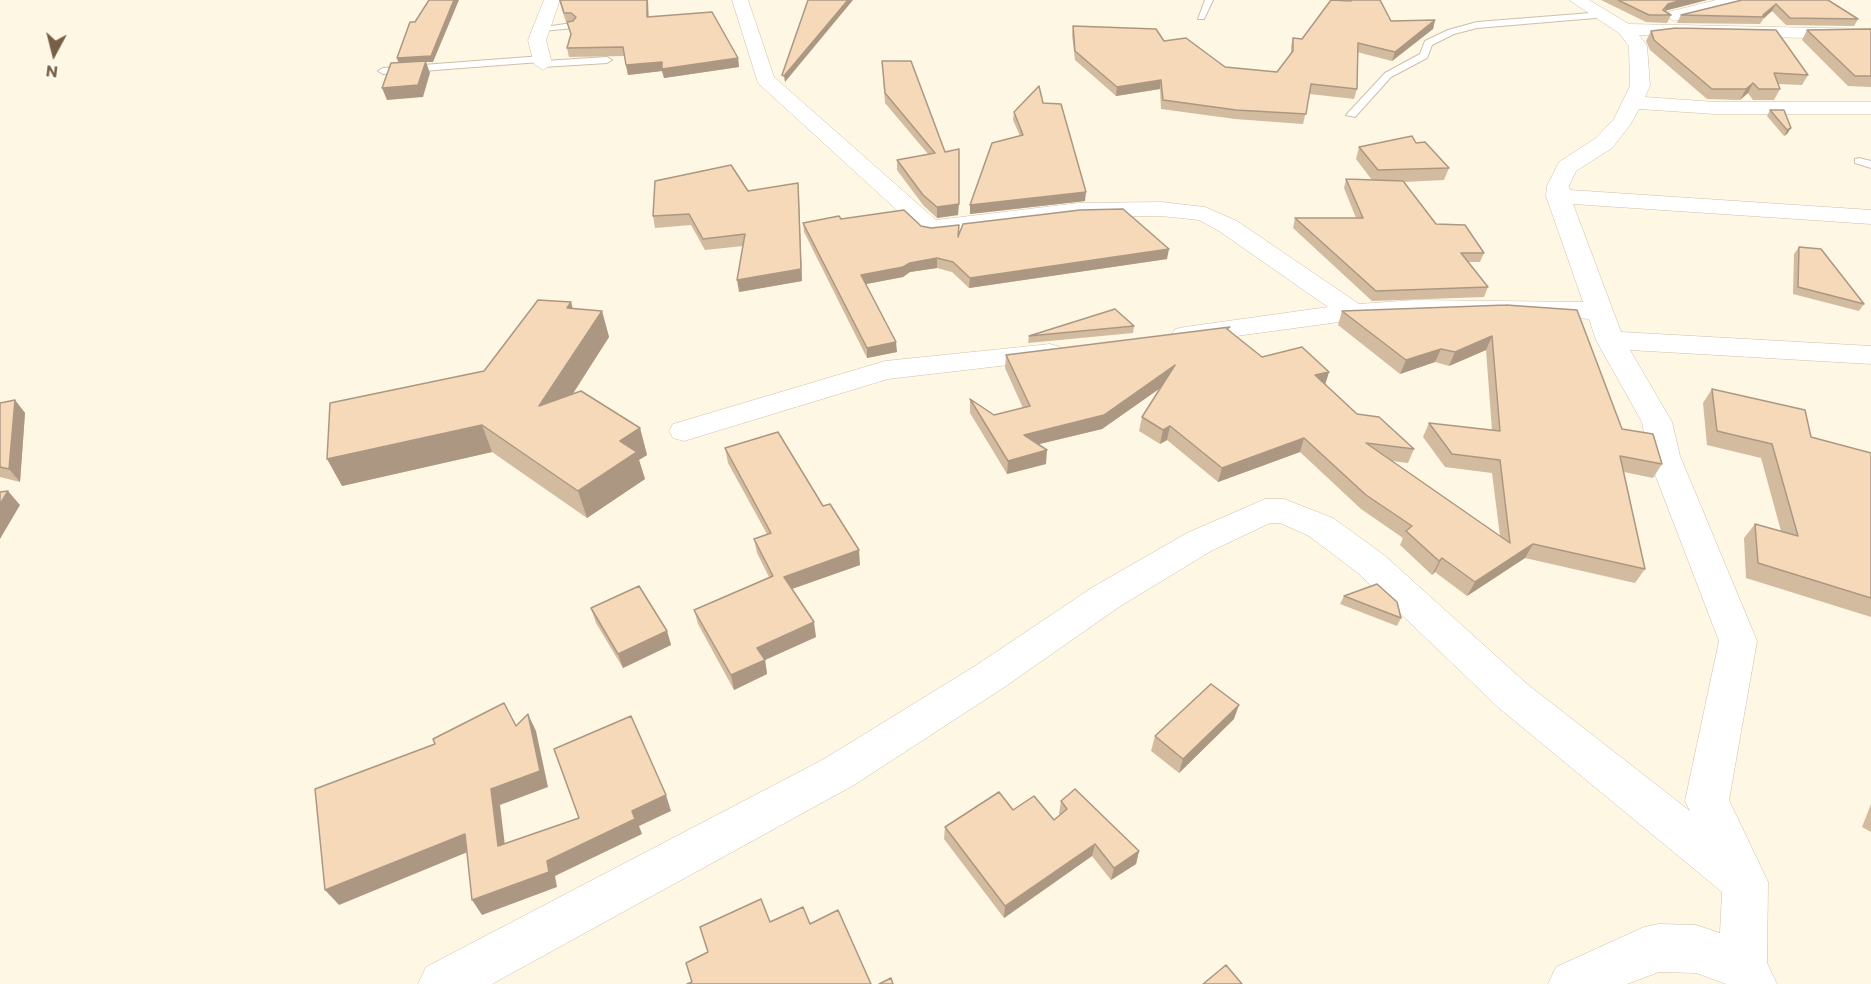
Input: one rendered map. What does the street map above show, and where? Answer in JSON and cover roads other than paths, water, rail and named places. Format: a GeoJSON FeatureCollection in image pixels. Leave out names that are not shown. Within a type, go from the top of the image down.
{"type":"FeatureCollection","features":[{"type":"Feature","properties":{"kind":"street"},"geometry":{"type":"LineString","coordinates":[[542,62],[537,40],[552,0]]}},
{"type":"Feature","properties":{"kind":"street"},"geometry":{"type":"LineString","coordinates":[[740,0],[765,79],[931,228],[1079,210],[1161,210],[1205,214],[1228,226],[1295,274],[1354,312]]}},
{"type":"Feature","properties":{"kind":"street"},"geometry":{"type":"LineString","coordinates":[[1577,0],[1621,22],[1871,34]]}},
{"type":"Feature","properties":{"kind":"street"},"geometry":{"type":"LineString","coordinates":[[1621,22],[1712,8],[1736,0]]}},
{"type":"Feature","properties":{"kind":"street"},"geometry":{"type":"LineString","coordinates":[[1573,984],[1644,951],[1659,948],[1696,949],[1748,975],[1744,882],[1707,801],[1738,641],[1664,456],[1657,422],[1606,326],[1558,196],[1558,186],[1567,167],[1604,143],[1623,121],[1640,86],[1638,46],[1621,22]]}},
{"type":"Feature","properties":{"kind":"street"},"geometry":{"type":"LineString","coordinates":[[1632,102],[1726,108],[1871,108]]}},
{"type":"Feature","properties":{"kind":"street"},"geometry":{"type":"LineString","coordinates":[[1558,196],[1871,217]]}},
{"type":"Feature","properties":{"kind":"street"},"geometry":{"type":"LineString","coordinates":[[1154,339],[1354,312],[1414,308],[1552,308],[1606,326],[1871,355]]}},
{"type":"Feature","properties":{"kind":"street"},"geometry":{"type":"LineString","coordinates":[[684,430],[885,370],[1071,351]]}},
{"type":"Feature","properties":{"kind":"street"},"geometry":{"type":"LineString","coordinates":[[443,984],[838,772],[989,677],[1106,597],[1199,542],[1265,511],[1284,512],[1321,527],[1371,564],[1513,696],[1744,882]]}},
{"type":"Feature","properties":{"kind":"lane"},"geometry":{"type":"LineString","coordinates":[[1201,17],[1209,0]]}},
{"type":"Feature","properties":{"kind":"lane"},"geometry":{"type":"LineString","coordinates":[[1351,115],[1388,75],[1424,56],[1428,43],[1451,32],[1477,25],[1621,22]]}},
{"type":"Feature","properties":{"kind":"lane"},"geometry":{"type":"LineString","coordinates":[[542,28],[572,26]]}},
{"type":"Feature","properties":{"kind":"lane"},"geometry":{"type":"LineString","coordinates":[[383,71],[607,60]]}},
{"type":"Feature","properties":{"kind":"lane"},"geometry":{"type":"LineString","coordinates":[[1859,161],[1871,165]]}}]}
